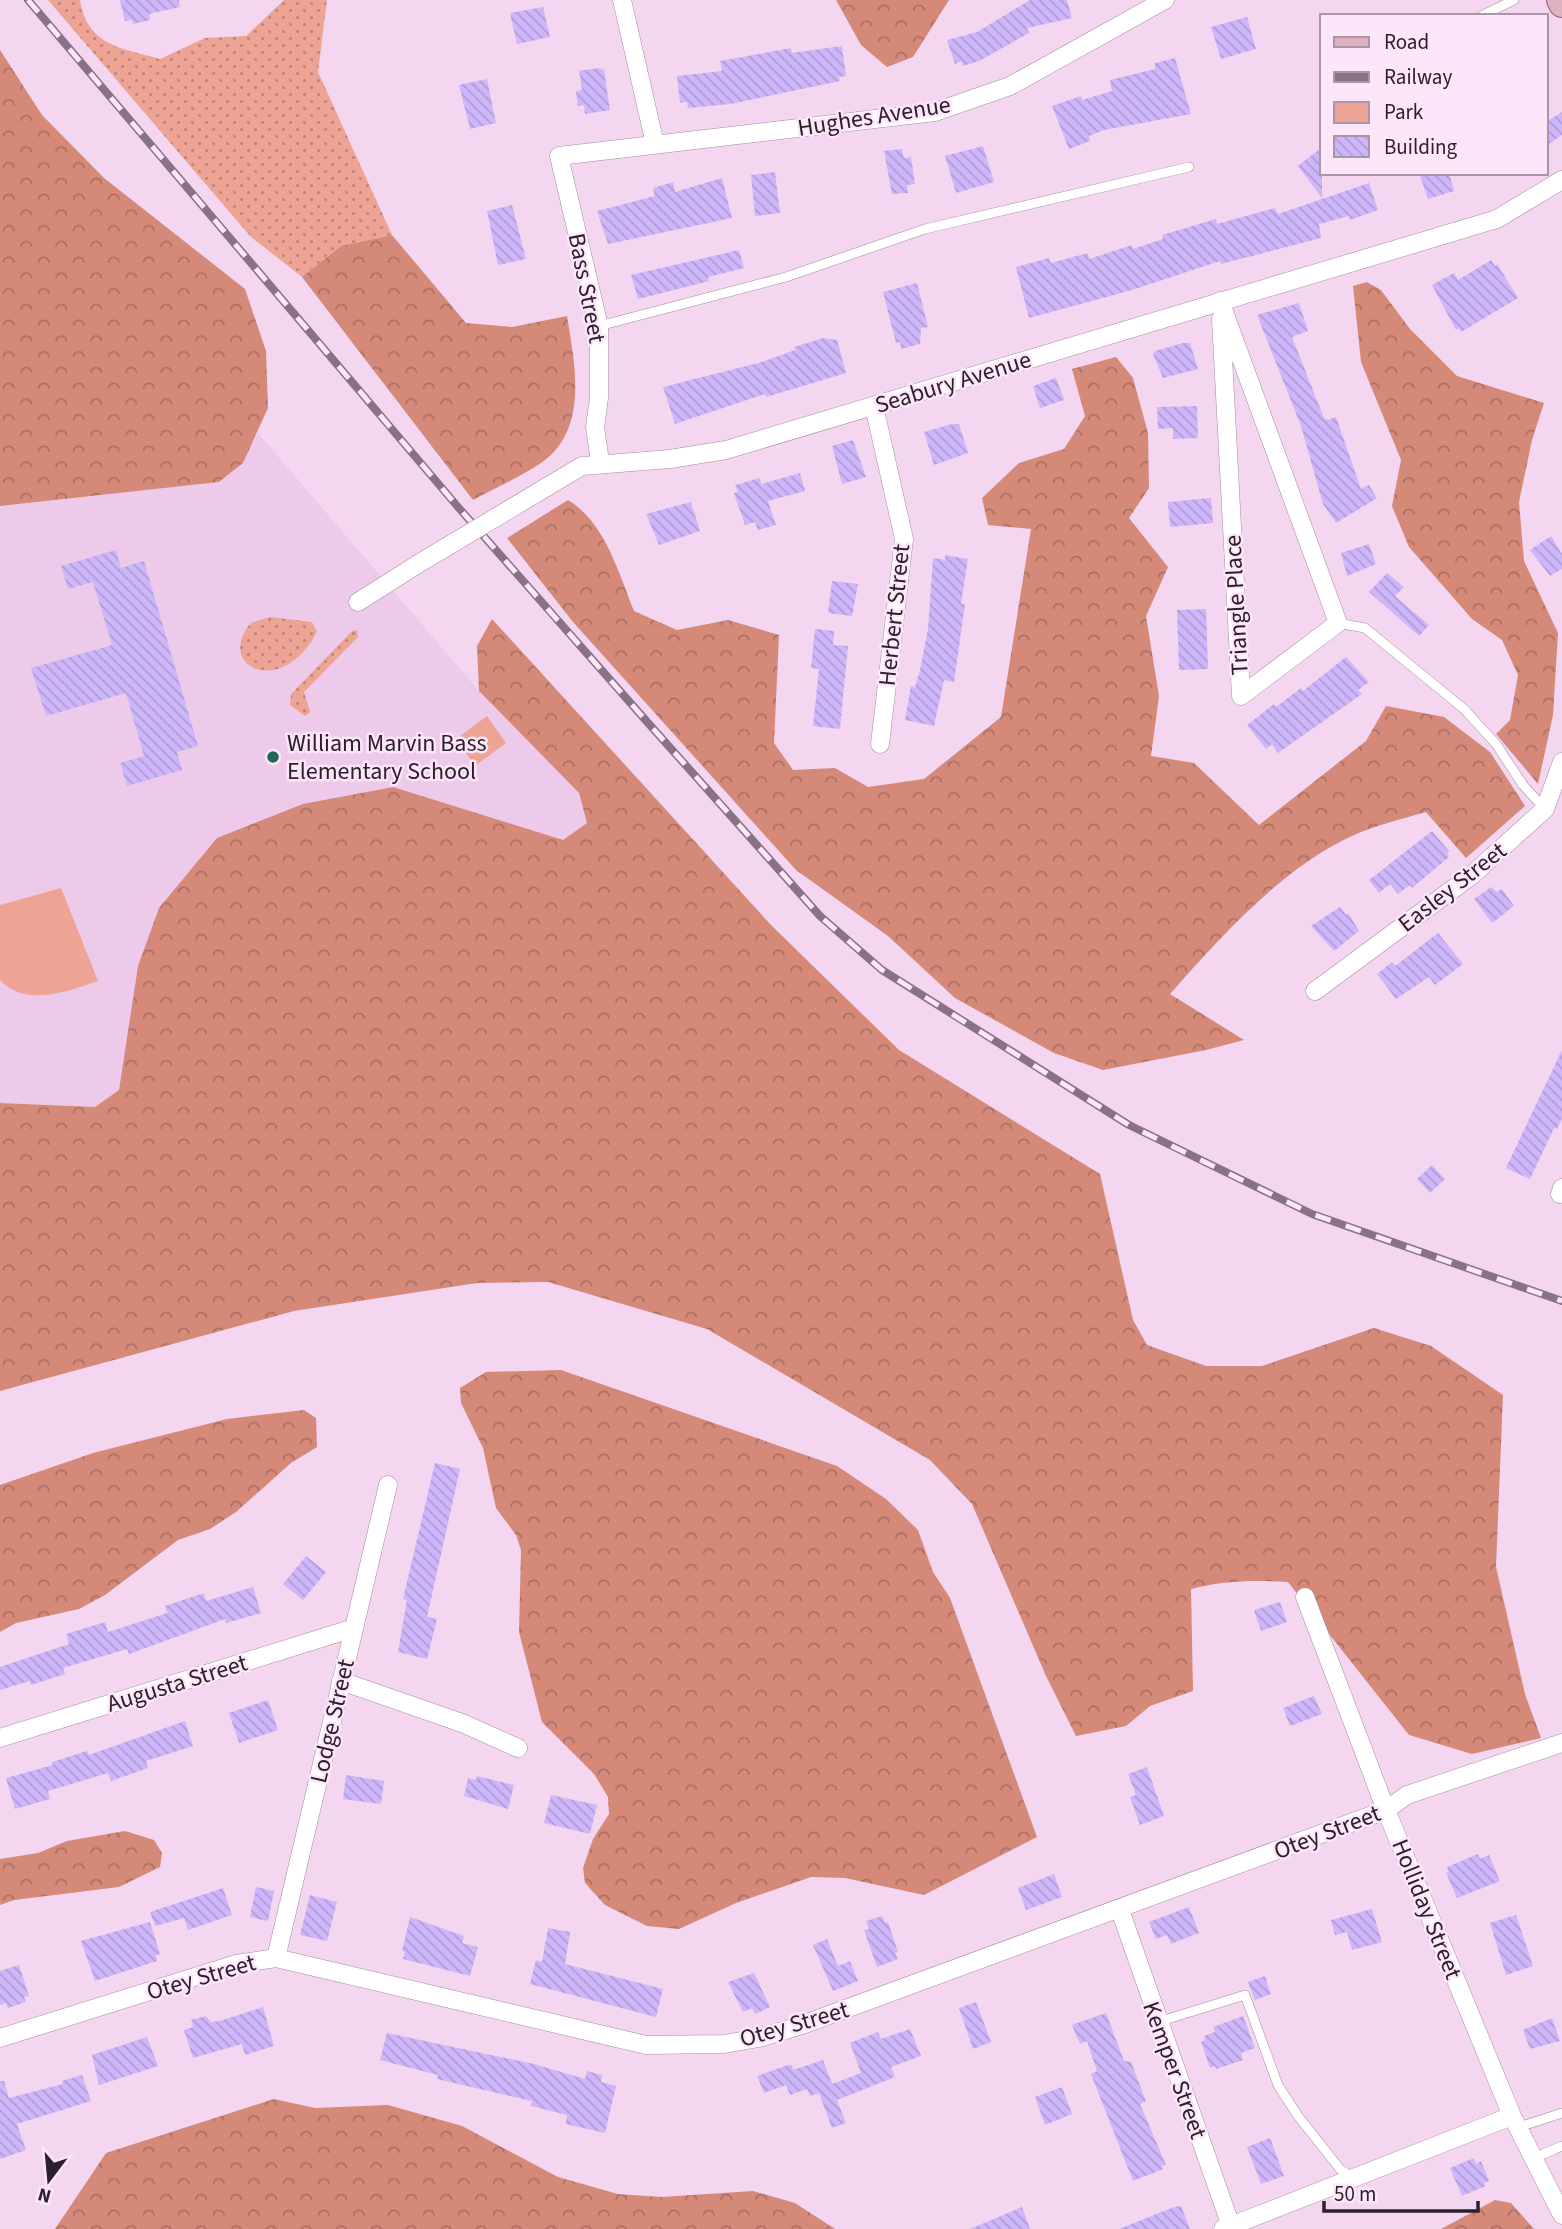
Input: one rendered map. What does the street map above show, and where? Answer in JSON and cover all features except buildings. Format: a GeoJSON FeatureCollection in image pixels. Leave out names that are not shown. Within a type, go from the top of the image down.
{"type":"FeatureCollection","features":[{"type":"Feature","properties":{"kind":"street"},"geometry":{"type":"LineString","coordinates":[[622,0],[655,144]]}},
{"type":"Feature","properties":{"kind":"street","name":"Hughes Avenue"},"geometry":{"type":"LineString","coordinates":[[559,156],[935,112],[1010,86],[1165,0]]}},
{"type":"Feature","properties":{"kind":"street","name":"Bass Street"},"geometry":{"type":"LineString","coordinates":[[559,156],[599,326],[599,398],[595,427],[600,462]]}},
{"type":"Feature","properties":{"kind":"street","name":"Seabury Avenue"},"geometry":{"type":"LineString","coordinates":[[358,602],[582,466],[600,462],[670,459],[726,450],[1497,219],[1562,180]]}},
{"type":"Feature","properties":{"kind":"street"},"geometry":{"type":"LineString","coordinates":[[1220,301],[1338,623]]}},
{"type":"Feature","properties":{"kind":"street","name":"Triangle Place"},"geometry":{"type":"LineString","coordinates":[[1220,301],[1241,696],[1338,623]]}},
{"type":"Feature","properties":{"kind":"street","name":"Herbert Street"},"geometry":{"type":"LineString","coordinates":[[874,406],[904,539],[880,744]]}},
{"type":"Feature","properties":{"kind":"street","name":"Easley Street"},"geometry":{"type":"LineString","coordinates":[[1315,991],[1472,875],[1545,809],[1562,762]]}},
{"type":"Feature","properties":{"kind":"street"},"geometry":{"type":"LineString","coordinates":[[1545,809],[1562,819]]}},
{"type":"Feature","properties":{"kind":"street","name":"Lodge Street"},"geometry":{"type":"LineString","coordinates":[[276,1958],[388,1485]]}},
{"type":"Feature","properties":{"kind":"street","name":"Holliday Street"},"geometry":{"type":"LineString","coordinates":[[1305,1597],[1387,1810],[1516,2122],[1562,2215]]}},
{"type":"Feature","properties":{"kind":"street","name":"Augusta Street"},"geometry":{"type":"LineString","coordinates":[[0,1738],[354,1628]]}},
{"type":"Feature","properties":{"kind":"street"},"geometry":{"type":"LineString","coordinates":[[341,1681],[462,1723],[518,1748]]}},
{"type":"Feature","properties":{"kind":"street","name":"Otey Street"},"geometry":{"type":"LineString","coordinates":[[0,2038],[236,1964],[276,1958],[646,2045],[685,2046],[759,2038],[802,2025],[1120,1910],[1387,1810],[1407,1795],[1562,1743]]}},
{"type":"Feature","properties":{"kind":"street","name":"Kemper Street"},"geometry":{"type":"LineString","coordinates":[[1120,1910],[1229,2228]]}},
{"type":"Feature","properties":{"kind":"street"},"geometry":{"type":"LineString","coordinates":[[1229,2228],[1355,2179],[1516,2122]]}},
{"type":"Feature","properties":{"kind":"lane"},"geometry":{"type":"LineString","coordinates":[[1485,14],[1514,0]]}},
{"type":"Feature","properties":{"kind":"lane"},"geometry":{"type":"LineString","coordinates":[[599,326],[786,277],[925,229],[1189,167]]}},
{"type":"Feature","properties":{"kind":"lane"},"geometry":{"type":"LineString","coordinates":[[1338,623],[1365,628],[1464,709],[1496,744],[1523,785],[1545,809]]}},
{"type":"Feature","properties":{"kind":"lane"},"geometry":{"type":"LineString","coordinates":[[1158,2022],[1245,1995],[1278,2085],[1298,2116],[1340,2169],[1355,2179]]}},
{"type":"Feature","properties":{"kind":"lane"},"geometry":{"type":"LineString","coordinates":[[1516,2122],[1562,2113]]}},
{"type":"Feature","properties":{"kind":"lane"},"geometry":{"type":"LineString","coordinates":[[1534,2158],[1562,2146]]}},
{"type":"Feature","properties":{"kind":"shaded area","name":"William Marvin Bass Elementary School"},"geometry":{"type":"Polygon","coordinates":[[[258,433],[479,691],[579,793],[587,823],[563,840],[393,787],[138,966],[119,1090],[95,1107],[0,1103],[0,506],[219,482],[243,463],[258,433]]]}},
{"type":"Feature","properties":{"kind":"green space"},"geometry":{"type":"Polygon","coordinates":[[[48,0],[80,0],[90,27],[98,36],[120,48],[160,59],[205,38],[246,36],[284,0],[327,0],[318,72],[392,235],[341,246],[302,277],[250,236],[48,0]]]}},
{"type":"Feature","properties":{"kind":"green space"},"geometry":{"type":"Polygon","coordinates":[[[836,0],[949,0],[913,57],[887,67],[861,45],[836,0]]]}},
{"type":"Feature","properties":{"kind":"green space"},"geometry":{"type":"Polygon","coordinates":[[[0,50],[42,115],[104,178],[245,289],[266,351],[268,408],[243,463],[219,482],[0,506],[0,50]]]}},
{"type":"Feature","properties":{"kind":"green space"},"geometry":{"type":"Polygon","coordinates":[[[392,235],[466,323],[512,327],[567,316],[575,396],[566,433],[556,449],[541,463],[473,500],[302,277],[341,246],[392,235]]]}},
{"type":"Feature","properties":{"kind":"green space"},"geometry":{"type":"Polygon","coordinates":[[[1367,282],[1381,290],[1410,329],[1457,376],[1544,403],[1532,440],[1519,502],[1524,561],[1558,633],[1553,715],[1538,784],[1496,734],[1510,720],[1518,675],[1502,640],[1472,619],[1409,547],[1392,506],[1401,460],[1361,362],[1353,286],[1367,282]]]}},
{"type":"Feature","properties":{"kind":"green space"},"geometry":{"type":"Polygon","coordinates":[[[1116,357],[1133,378],[1148,433],[1149,488],[1129,518],[1168,567],[1146,616],[1159,696],[1151,756],[1194,763],[1259,825],[1366,741],[1386,706],[1444,717],[1490,752],[1525,806],[1466,858],[1426,812],[1371,828],[1328,848],[1254,905],[1170,994],[1244,1040],[1103,1070],[1054,1053],[955,998],[888,936],[796,870],[573,622],[507,538],[568,500],[592,521],[601,535],[634,611],[677,630],[728,620],[779,635],[774,743],[793,770],[835,768],[868,787],[924,779],[1001,717],[1031,529],[988,525],[982,498],[1019,463],[1064,449],[1085,416],[1072,369],[1116,357]]]}},
{"type":"Feature","properties":{"kind":"green space"},"geometry":{"type":"Polygon","coordinates":[[[270,617],[312,622],[317,632],[302,653],[286,665],[271,670],[257,669],[246,663],[241,652],[242,639],[251,623],[270,617]]]}},
{"type":"Feature","properties":{"kind":"green space"},"geometry":{"type":"Polygon","coordinates":[[[492,619],[771,925],[899,1050],[1100,1174],[1133,1320],[1147,1345],[1206,1366],[1262,1366],[1374,1328],[1431,1346],[1503,1395],[1496,1567],[1525,1694],[1541,1738],[1472,1754],[1409,1735],[1288,1582],[1263,1581],[1228,1582],[1191,1589],[1193,1691],[1150,1706],[1126,1726],[1076,1736],[1046,1676],[972,1504],[930,1460],[707,1329],[548,1282],[477,1283],[294,1311],[0,1391],[0,1103],[95,1107],[119,1090],[138,966],[159,908],[217,838],[303,804],[393,787],[563,840],[587,823],[579,793],[479,691],[477,646],[492,619]]]}},
{"type":"Feature","properties":{"kind":"green space"},"geometry":{"type":"Polygon","coordinates":[[[357,630],[358,637],[304,692],[310,712],[305,716],[290,705],[291,694],[352,631],[357,630]]]}},
{"type":"Feature","properties":{"kind":"green space"},"geometry":{"type":"Polygon","coordinates":[[[487,716],[506,743],[475,766],[456,739],[487,716]]]}},
{"type":"Feature","properties":{"kind":"green space"},"geometry":{"type":"Polygon","coordinates":[[[61,888],[98,981],[47,995],[22,993],[10,988],[0,980],[0,905],[61,888]]]}},
{"type":"Feature","properties":{"kind":"green space"},"geometry":{"type":"Polygon","coordinates":[[[561,1370],[837,1466],[886,1499],[918,1530],[933,1572],[950,1598],[1037,1837],[924,1895],[845,1878],[811,1877],[736,1903],[679,1929],[647,1926],[605,1905],[585,1883],[583,1868],[593,1839],[609,1814],[608,1797],[594,1774],[542,1722],[519,1632],[521,1550],[516,1535],[496,1508],[483,1448],[461,1403],[460,1388],[486,1372],[561,1370]]]}},
{"type":"Feature","properties":{"kind":"green space"},"geometry":{"type":"Polygon","coordinates":[[[304,1410],[316,1418],[317,1447],[291,1463],[236,1512],[210,1529],[178,1540],[105,1595],[79,1609],[16,1623],[0,1632],[0,1485],[93,1453],[227,1419],[304,1410]]]}},
{"type":"Feature","properties":{"kind":"green space"},"geometry":{"type":"Polygon","coordinates":[[[125,1831],[154,1840],[162,1853],[160,1867],[119,1887],[14,1900],[0,1905],[0,1859],[38,1853],[67,1841],[125,1831]]]}},
{"type":"Feature","properties":{"kind":"green space"},"geometry":{"type":"Polygon","coordinates":[[[274,2099],[315,2108],[388,2105],[462,2126],[558,2177],[618,2194],[662,2197],[753,2191],[795,2203],[835,2229],[55,2229],[106,2153],[274,2099]]]}},
{"type":"Feature","properties":{"kind":"green space"},"geometry":{"type":"Polygon","coordinates":[[[1495,2200],[1511,2203],[1534,2229],[1441,2229],[1495,2200]]]}},
{"type":"Feature","properties":{"kind":"railway"},"geometry":{"type":"LineString","coordinates":[[28,0],[458,507],[649,724],[820,916],[882,970],[1129,1125],[1312,1214],[1562,1301]]}},
{"type":"Feature","properties":{"kind":"place","name":"William Marvin Bass Elementary School"},"geometry":{"type":"Point","coordinates":[273,757]}}]}
